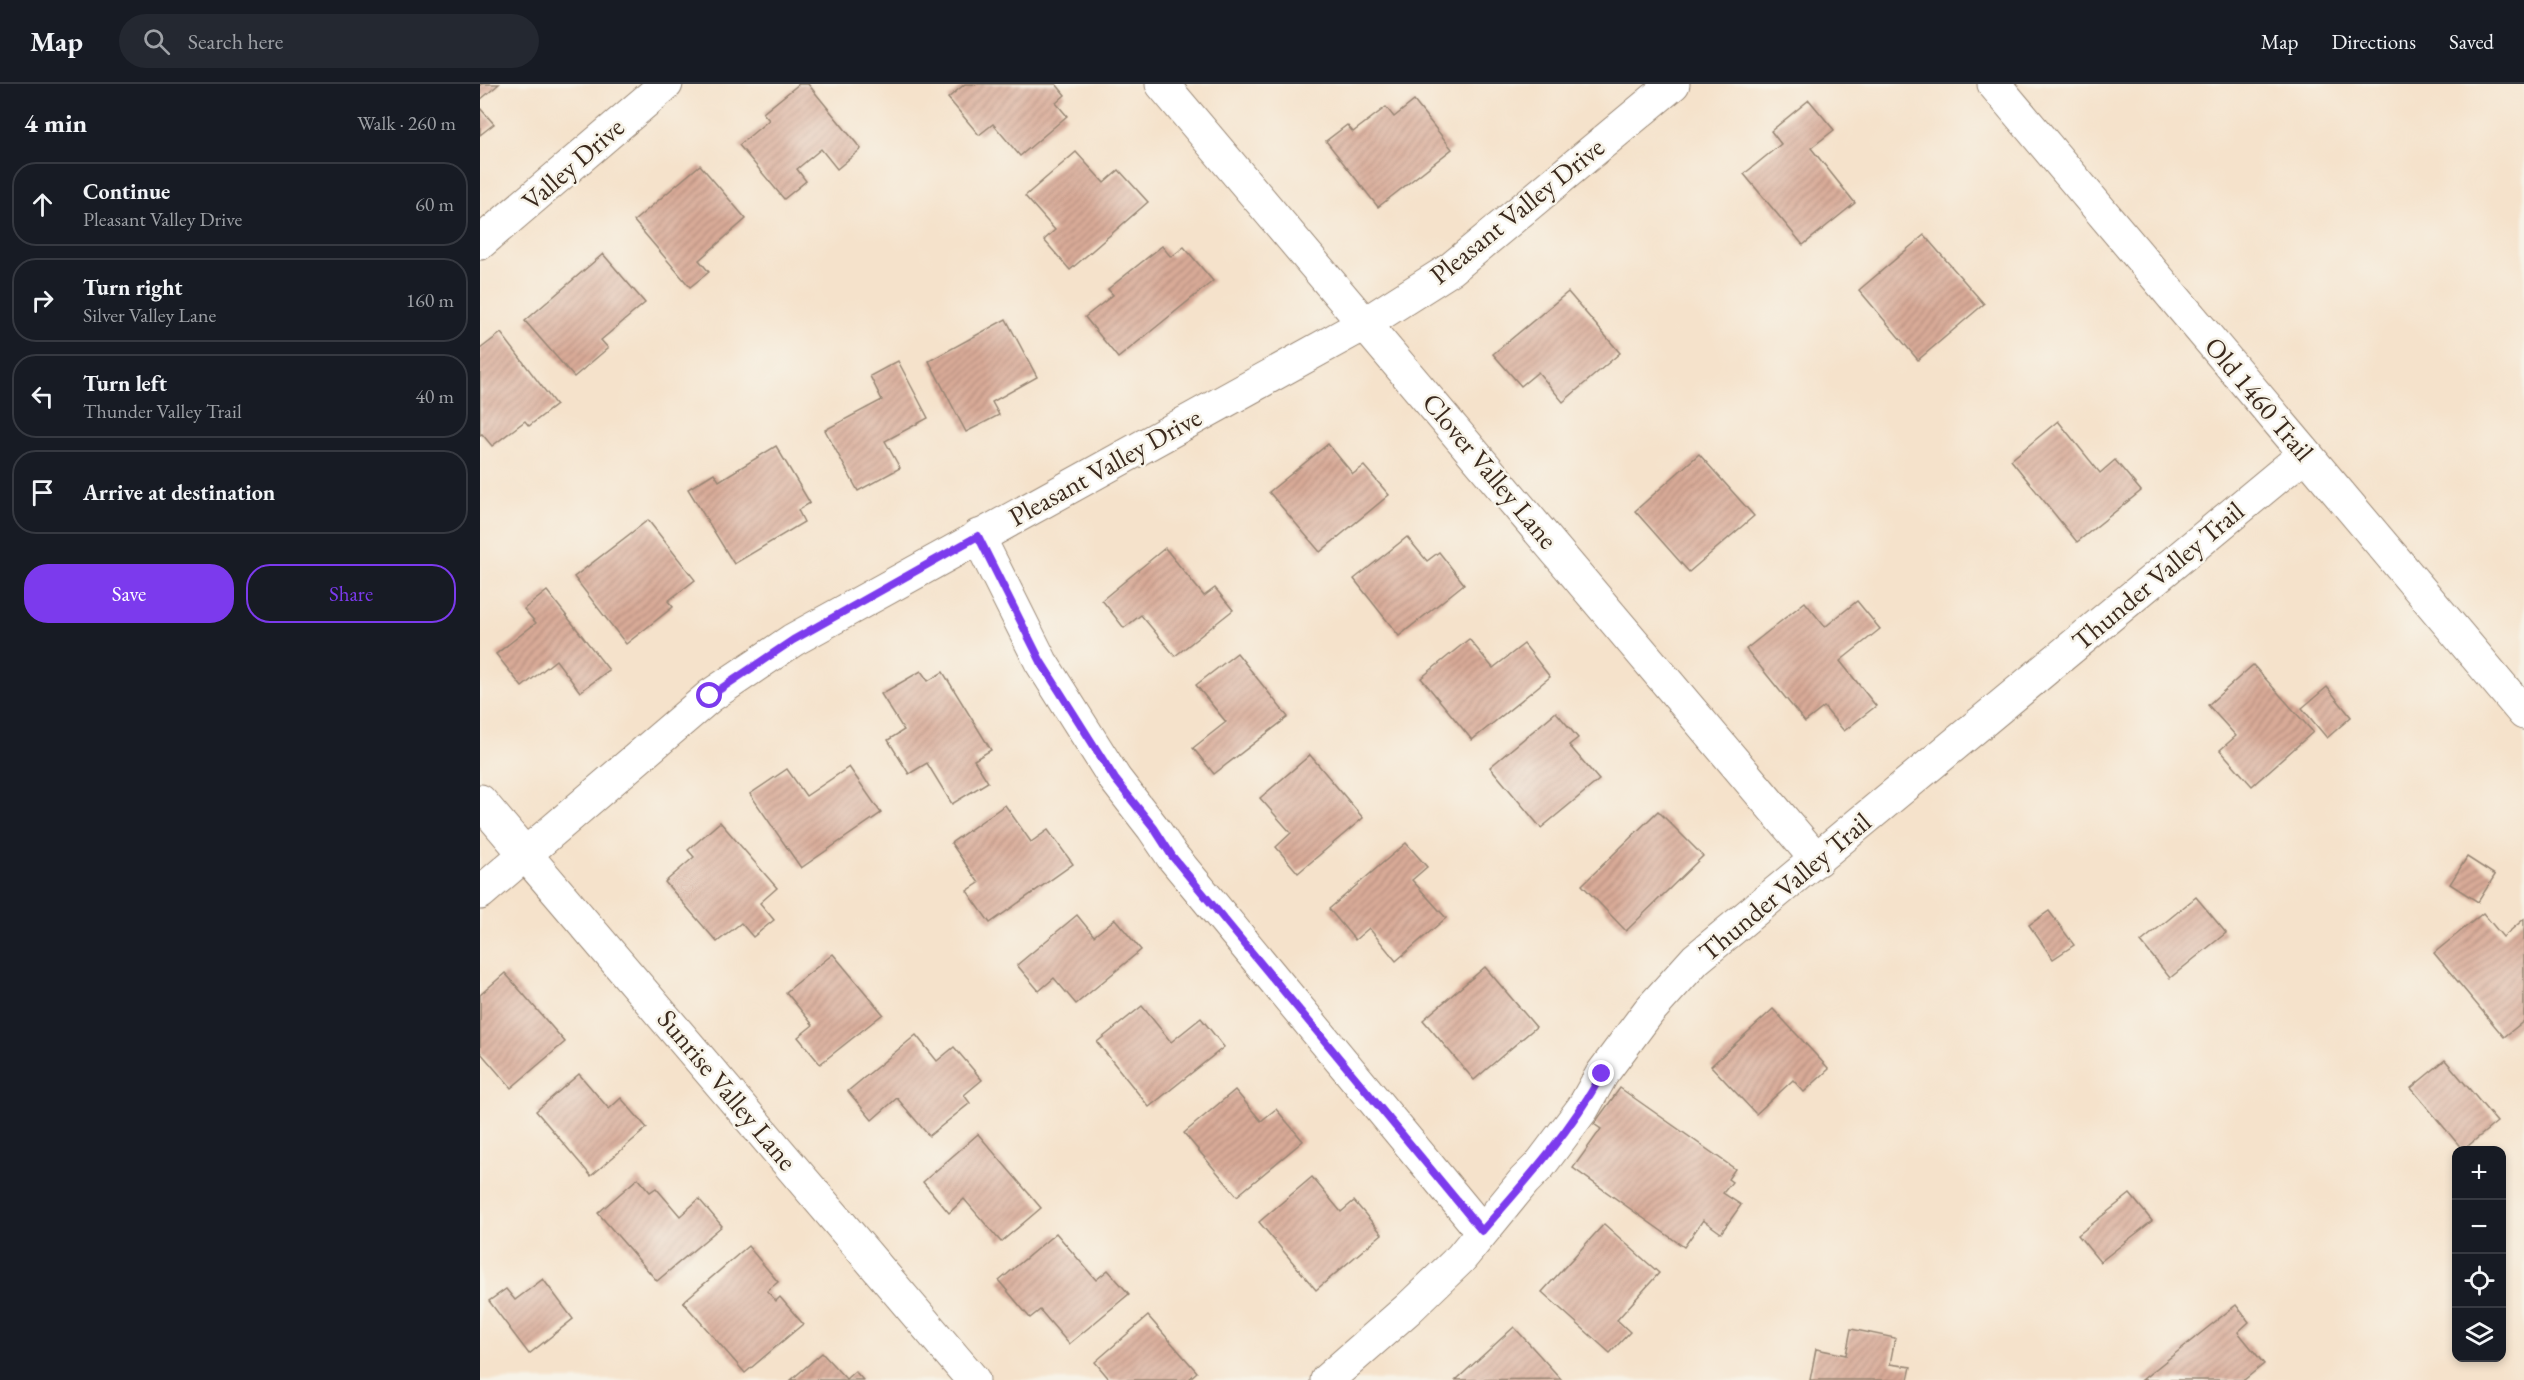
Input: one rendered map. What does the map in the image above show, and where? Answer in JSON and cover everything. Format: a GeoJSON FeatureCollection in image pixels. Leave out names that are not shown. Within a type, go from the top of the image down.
{"type":"FeatureCollection","features":[{"type":"Feature","properties":{"kind":"street","name":"Valley Drive"},"geometry":{"type":"LineString","coordinates":[[480,243],[666,84]]}},
{"type":"Feature","properties":{"kind":"street","name":"Clover Valley Lane"},"geometry":{"type":"LineString","coordinates":[[1162,84],[1817,860]]}},
{"type":"Feature","properties":{"kind":"street","name":"Pleasant Valley Drive"},"geometry":{"type":"LineString","coordinates":[[480,892],[710,696],[793,640],[1366,323],[1451,269],[1673,84]]}},
{"type":"Feature","properties":{"kind":"street","name":"Old 1460 Trail"},"geometry":{"type":"LineString","coordinates":[[1994,84],[2524,713]]}},
{"type":"Feature","properties":{"kind":"street","name":"Thunder Valley Trail"},"geometry":{"type":"LineString","coordinates":[[1327,1380],[1408,1309],[1461,1257],[1540,1165],[1583,1108],[1602,1074],[1649,1011],[1688,967],[2306,454]]}},
{"type":"Feature","properties":{"kind":"street"},"geometry":{"type":"LineString","coordinates":[[978,536],[1041,662],[1115,779],[1154,828],[1172,856],[1482,1231]]}},
{"type":"Feature","properties":{"kind":"street","name":"Sunrise Valley Lane"},"geometry":{"type":"LineString","coordinates":[[480,801],[973,1380]]}},
{"type":"Feature","properties":{"kind":"building"},"geometry":{"type":"Polygon","coordinates":[[[480,84],[499,84],[480,100],[480,84]]]}},
{"type":"Feature","properties":{"kind":"building"},"geometry":{"type":"Polygon","coordinates":[[[799,84],[808,84],[861,149],[837,169],[821,149],[797,169],[806,181],[784,199],[739,145],[769,120],[763,113],[799,84]]]}},
{"type":"Feature","properties":{"kind":"building"},"geometry":{"type":"Polygon","coordinates":[[[965,84],[1056,84],[1065,95],[1056,103],[1067,116],[1020,156],[993,124],[979,135],[948,98],[965,84]]]}},
{"type":"Feature","properties":{"kind":"building"},"geometry":{"type":"Polygon","coordinates":[[[1809,100],[1834,130],[1811,148],[1855,203],[1803,245],[1744,174],[1781,144],[1771,131],[1809,100]]]}},
{"type":"Feature","properties":{"kind":"building"},"geometry":{"type":"Polygon","coordinates":[[[1414,101],[1452,149],[1378,207],[1326,141],[1347,125],[1353,132],[1386,107],[1394,117],[1414,101]]]}},
{"type":"Feature","properties":{"kind":"building"},"geometry":{"type":"Polygon","coordinates":[[[480,108],[494,124],[480,135],[480,108]]]}},
{"type":"Feature","properties":{"kind":"building"},"geometry":{"type":"Polygon","coordinates":[[[1076,152],[1104,183],[1119,170],[1148,202],[1070,270],[1044,240],[1055,230],[1025,196],[1076,152]]]}},
{"type":"Feature","properties":{"kind":"building"},"geometry":{"type":"Polygon","coordinates":[[[700,165],[746,219],[699,260],[709,272],[690,287],[634,221],[700,165]]]}},
{"type":"Feature","properties":{"kind":"building"},"geometry":{"type":"Polygon","coordinates":[[[1924,235],[1984,304],[1918,360],[1859,290],[1924,235]]]}},
{"type":"Feature","properties":{"kind":"building"},"geometry":{"type":"Polygon","coordinates":[[[1162,246],[1171,257],[1184,247],[1213,281],[1118,358],[1085,317],[1113,295],[1108,289],[1162,246]]]}},
{"type":"Feature","properties":{"kind":"building"},"geometry":{"type":"Polygon","coordinates":[[[603,254],[645,303],[601,340],[608,348],[574,377],[525,321],[603,254]]]}},
{"type":"Feature","properties":{"kind":"building"},"geometry":{"type":"Polygon","coordinates":[[[1568,292],[1620,353],[1563,402],[1538,372],[1521,386],[1493,354],[1568,292]]]}},
{"type":"Feature","properties":{"kind":"building"},"geometry":{"type":"Polygon","coordinates":[[[1006,319],[1037,377],[992,402],[999,415],[966,432],[929,361],[1006,319]]]}},
{"type":"Feature","properties":{"kind":"building"},"geometry":{"type":"Polygon","coordinates":[[[501,333],[556,405],[529,426],[525,421],[492,446],[482,434],[480,435],[480,349],[501,333]]]}},
{"type":"Feature","properties":{"kind":"building"},"geometry":{"type":"Polygon","coordinates":[[[898,361],[928,418],[885,441],[900,468],[858,491],[825,430],[882,400],[870,376],[898,361]]]}},
{"type":"Feature","properties":{"kind":"building"},"geometry":{"type":"Polygon","coordinates":[[[2058,421],[2100,473],[2115,460],[2141,491],[2077,542],[2011,460],[2058,421]]]}},
{"type":"Feature","properties":{"kind":"building"},"geometry":{"type":"Polygon","coordinates":[[[1328,444],[1353,474],[1364,466],[1389,495],[1320,552],[1269,492],[1328,444]]]}},
{"type":"Feature","properties":{"kind":"building"},"geometry":{"type":"Polygon","coordinates":[[[776,446],[810,503],[798,510],[804,522],[734,564],[688,489],[714,473],[719,481],[776,446]]]}},
{"type":"Feature","properties":{"kind":"building"},"geometry":{"type":"Polygon","coordinates":[[[1699,454],[1754,516],[1689,572],[1635,511],[1699,454]]]}},
{"type":"Feature","properties":{"kind":"building"},"geometry":{"type":"Polygon","coordinates":[[[648,520],[695,580],[668,601],[673,607],[626,644],[574,577],[648,520]]]}},
{"type":"Feature","properties":{"kind":"building"},"geometry":{"type":"Polygon","coordinates":[[[1407,537],[1427,561],[1439,552],[1464,584],[1399,636],[1354,579],[1407,537]]]}},
{"type":"Feature","properties":{"kind":"building"},"geometry":{"type":"Polygon","coordinates":[[[1165,548],[1204,596],[1215,588],[1233,610],[1175,656],[1141,615],[1124,628],[1102,600],[1165,548]]]}},
{"type":"Feature","properties":{"kind":"building"},"geometry":{"type":"Polygon","coordinates":[[[547,591],[609,670],[580,692],[556,660],[522,687],[496,654],[536,623],[524,609],[547,591]]]}},
{"type":"Feature","properties":{"kind":"building"},"geometry":{"type":"Polygon","coordinates":[[[1857,601],[1880,629],[1840,661],[1876,706],[1844,731],[1824,707],[1805,722],[1746,649],[1805,602],[1825,627],[1857,601]]]}},
{"type":"Feature","properties":{"kind":"building"},"geometry":{"type":"Polygon","coordinates":[[[1469,639],[1493,668],[1524,644],[1550,677],[1472,740],[1421,678],[1469,639]]]}},
{"type":"Feature","properties":{"kind":"building"},"geometry":{"type":"Polygon","coordinates":[[[1237,653],[1288,717],[1214,774],[1193,748],[1226,722],[1196,685],[1237,653]]]}},
{"type":"Feature","properties":{"kind":"building"},"geometry":{"type":"Polygon","coordinates":[[[2253,665],[2313,732],[2252,786],[2220,750],[2236,736],[2208,705],[2253,665]]]}},
{"type":"Feature","properties":{"kind":"building"},"geometry":{"type":"Polygon","coordinates":[[[921,671],[928,681],[943,672],[991,750],[974,760],[988,782],[952,804],[927,763],[909,774],[888,740],[904,730],[881,694],[921,671]]]}},
{"type":"Feature","properties":{"kind":"building"},"geometry":{"type":"Polygon","coordinates":[[[2327,687],[2351,717],[2327,738],[2302,708],[2327,687]]]}},
{"type":"Feature","properties":{"kind":"building"},"geometry":{"type":"Polygon","coordinates":[[[1556,712],[1578,738],[1569,745],[1599,780],[1541,828],[1490,767],[1556,712]]]}},
{"type":"Feature","properties":{"kind":"building"},"geometry":{"type":"Polygon","coordinates":[[[1310,755],[1363,818],[1298,873],[1276,847],[1291,833],[1260,798],[1310,755]]]}},
{"type":"Feature","properties":{"kind":"building"},"geometry":{"type":"Polygon","coordinates":[[[849,767],[881,813],[801,868],[750,794],[787,769],[806,796],[849,767]]]}},
{"type":"Feature","properties":{"kind":"building"},"geometry":{"type":"Polygon","coordinates":[[[1005,805],[1031,842],[1048,830],[1073,864],[990,923],[967,891],[979,883],[951,843],[1005,805]]]}},
{"type":"Feature","properties":{"kind":"building"},"geometry":{"type":"Polygon","coordinates":[[[1658,811],[1703,856],[1626,931],[1582,885],[1658,811]]]}},
{"type":"Feature","properties":{"kind":"building"},"geometry":{"type":"Polygon","coordinates":[[[720,822],[777,888],[760,903],[774,920],[753,937],[741,923],[717,942],[665,882],[694,857],[688,850],[720,822]]]}},
{"type":"Feature","properties":{"kind":"building"},"geometry":{"type":"Polygon","coordinates":[[[1406,843],[1427,867],[1412,880],[1446,918],[1396,961],[1369,928],[1355,940],[1329,909],[1406,843]]]}},
{"type":"Feature","properties":{"kind":"building"},"geometry":{"type":"Polygon","coordinates":[[[2467,857],[2495,875],[2478,902],[2450,884],[2467,857]]]}},
{"type":"Feature","properties":{"kind":"building"},"geometry":{"type":"Polygon","coordinates":[[[2196,897],[2226,933],[2170,978],[2141,942],[2196,897]]]}},
{"type":"Feature","properties":{"kind":"building"},"geometry":{"type":"Polygon","coordinates":[[[2049,911],[2074,945],[2053,959],[2029,925],[2049,911]]]}},
{"type":"Feature","properties":{"kind":"building"},"geometry":{"type":"Polygon","coordinates":[[[2483,913],[2503,937],[2524,919],[2524,1021],[2504,1037],[2434,953],[2483,913]]]}},
{"type":"Feature","properties":{"kind":"building"},"geometry":{"type":"Polygon","coordinates":[[[1077,915],[1094,936],[1115,919],[1141,950],[1076,1004],[1054,978],[1039,991],[1017,965],[1077,915]]]}},
{"type":"Feature","properties":{"kind":"building"},"geometry":{"type":"Polygon","coordinates":[[[833,954],[883,1014],[820,1064],[798,1037],[813,1025],[786,992],[833,954]]]}},
{"type":"Feature","properties":{"kind":"building"},"geometry":{"type":"Polygon","coordinates":[[[1485,967],[1536,1027],[1474,1080],[1423,1020],[1485,967]]]}},
{"type":"Feature","properties":{"kind":"building"},"geometry":{"type":"Polygon","coordinates":[[[505,973],[565,1042],[511,1088],[480,1052],[480,995],[505,973]]]}},
{"type":"Feature","properties":{"kind":"building"},"geometry":{"type":"Polygon","coordinates":[[[1142,1006],[1171,1042],[1201,1018],[1224,1047],[1149,1107],[1097,1042],[1142,1006]]]}},
{"type":"Feature","properties":{"kind":"building"},"geometry":{"type":"Polygon","coordinates":[[[1773,1009],[1829,1069],[1804,1092],[1793,1080],[1756,1114],[1711,1066],[1773,1009]]]}},
{"type":"Feature","properties":{"kind":"building"},"geometry":{"type":"Polygon","coordinates":[[[916,1035],[937,1061],[954,1047],[982,1080],[964,1095],[970,1103],[929,1136],[897,1098],[872,1120],[848,1091],[916,1035]]]}},
{"type":"Feature","properties":{"kind":"building"},"geometry":{"type":"Polygon","coordinates":[[[2445,1060],[2497,1122],[2468,1146],[2460,1146],[2411,1088],[2445,1060]]]}},
{"type":"Feature","properties":{"kind":"building"},"geometry":{"type":"Polygon","coordinates":[[[579,1074],[609,1109],[621,1098],[647,1128],[591,1176],[536,1111],[579,1074]]]}},
{"type":"Feature","properties":{"kind":"building"},"geometry":{"type":"Polygon","coordinates":[[[1620,1088],[1735,1169],[1728,1179],[1732,1182],[1723,1193],[1741,1205],[1721,1233],[1703,1220],[1684,1247],[1573,1168],[1601,1129],[1594,1124],[1620,1088]]]}},
{"type":"Feature","properties":{"kind":"building"},"geometry":{"type":"Polygon","coordinates":[[[1235,1090],[1261,1121],[1276,1109],[1303,1141],[1237,1196],[1184,1133],[1235,1090]]]}},
{"type":"Feature","properties":{"kind":"building"},"geometry":{"type":"Polygon","coordinates":[[[978,1134],[1041,1208],[1001,1242],[964,1199],[949,1213],[923,1182],[978,1134]]]}},
{"type":"Feature","properties":{"kind":"building"},"geometry":{"type":"Polygon","coordinates":[[[1312,1177],[1341,1212],[1354,1201],[1382,1234],[1316,1290],[1259,1222],[1312,1177]]]}},
{"type":"Feature","properties":{"kind":"building"},"geometry":{"type":"Polygon","coordinates":[[[638,1178],[650,1192],[656,1188],[680,1216],[699,1199],[722,1226],[657,1281],[598,1213],[638,1178]]]}},
{"type":"Feature","properties":{"kind":"building"},"geometry":{"type":"Polygon","coordinates":[[[2130,1194],[2152,1221],[2100,1262],[2078,1235],[2130,1194]]]}},
{"type":"Feature","properties":{"kind":"building"},"geometry":{"type":"Polygon","coordinates":[[[1604,1224],[1659,1273],[1617,1320],[1630,1332],[1610,1353],[1542,1292],[1604,1224]]]}},
{"type":"Feature","properties":{"kind":"building"},"geometry":{"type":"Polygon","coordinates":[[[1056,1233],[1096,1280],[1108,1270],[1129,1294],[1069,1344],[1040,1310],[1030,1318],[999,1281],[1056,1233]]]}},
{"type":"Feature","properties":{"kind":"building"},"geometry":{"type":"Polygon","coordinates":[[[748,1246],[778,1282],[767,1291],[776,1301],[780,1297],[803,1324],[745,1373],[683,1302],[748,1246]]]}},
{"type":"Feature","properties":{"kind":"building"},"geometry":{"type":"Polygon","coordinates":[[[543,1279],[573,1319],[529,1354],[489,1301],[506,1289],[515,1300],[543,1279]]]}},
{"type":"Feature","properties":{"kind":"building"},"geometry":{"type":"Polygon","coordinates":[[[2236,1305],[2249,1322],[2238,1332],[2264,1364],[2244,1380],[2142,1380],[2236,1305]]]}},
{"type":"Feature","properties":{"kind":"building"},"geometry":{"type":"Polygon","coordinates":[[[1148,1316],[1197,1372],[1188,1380],[1110,1380],[1095,1362],[1148,1316]]]}},
{"type":"Feature","properties":{"kind":"building"},"geometry":{"type":"Polygon","coordinates":[[[1514,1327],[1561,1379],[1456,1380],[1514,1327]]]}},
{"type":"Feature","properties":{"kind":"building"},"geometry":{"type":"Polygon","coordinates":[[[1851,1329],[1895,1338],[1890,1364],[1911,1367],[1908,1380],[1810,1380],[1816,1349],[1846,1355],[1851,1329]]]}},
{"type":"Feature","properties":{"kind":"building"},"geometry":{"type":"Polygon","coordinates":[[[822,1353],[846,1379],[855,1371],[863,1380],[791,1380],[822,1353]]]}},
{"type":"Feature","properties":{"kind":"route"},"geometry":{"type":"LineString","coordinates":[[710,696],[793,640],[978,536],[1041,662],[1115,779],[1154,828],[1172,856],[1482,1231],[1540,1165],[1583,1108],[1602,1074]]}}]}
